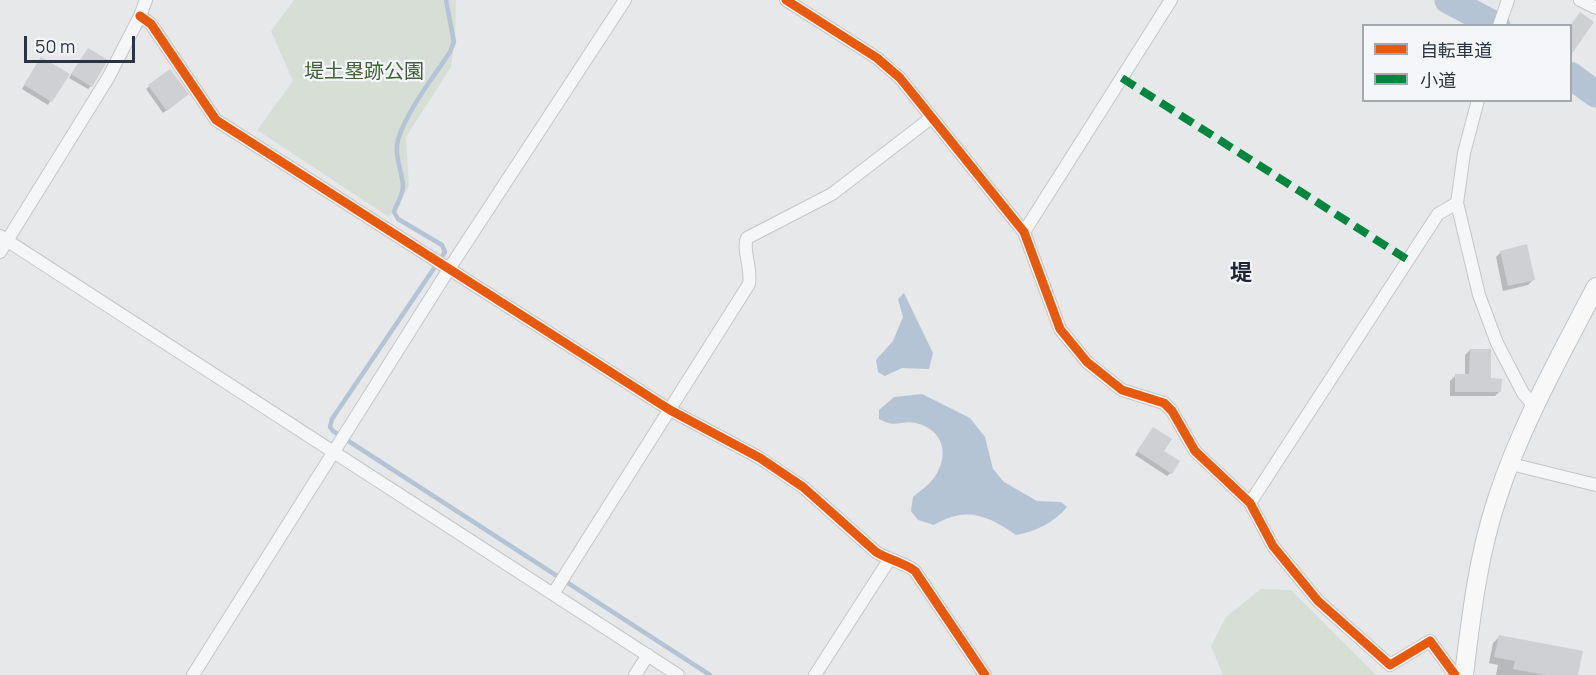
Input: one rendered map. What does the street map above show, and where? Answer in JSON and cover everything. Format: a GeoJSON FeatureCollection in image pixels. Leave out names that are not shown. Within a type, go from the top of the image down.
{"type":"FeatureCollection","features":[{"type":"Feature","properties":{"kind":"main road"},"geometry":{"type":"LineString","coordinates":[[1464,675],[1474,592],[1497,499],[1534,406],[1596,287]]}},
{"type":"Feature","properties":{"kind":"street"},"geometry":{"type":"LineString","coordinates":[[0,252],[4,238],[108,78],[146,0]]}},
{"type":"Feature","properties":{"kind":"street"},"geometry":{"type":"LineString","coordinates":[[193,675],[449,268],[625,0]]}},
{"type":"Feature","properties":{"kind":"street"},"geometry":{"type":"LineString","coordinates":[[786,0],[878,58],[900,78],[1024,232],[1060,329],[1087,362],[1122,390],[1164,403],[1172,411],[1195,451],[1250,503],[1273,546],[1318,601],[1390,665],[1430,641],[1455,675]]}},
{"type":"Feature","properties":{"kind":"street"},"geometry":{"type":"LineString","coordinates":[[1024,232],[1171,0]]}},
{"type":"Feature","properties":{"kind":"street"},"geometry":{"type":"LineString","coordinates":[[1580,0],[1596,8]]}},
{"type":"Feature","properties":{"kind":"street"},"geometry":{"type":"LineString","coordinates":[[1500,24],[1506,5]]}},
{"type":"Feature","properties":{"kind":"street"},"geometry":{"type":"LineString","coordinates":[[140,16],[151,24],[216,120],[670,410],[781,471],[803,487],[856,536],[889,560],[905,564],[915,571],[985,675]]}},
{"type":"Feature","properties":{"kind":"street"},"geometry":{"type":"LineString","coordinates":[[1477,102],[1464,153],[1457,203],[1479,295],[1497,343],[1523,393],[1534,406]]}},
{"type":"Feature","properties":{"kind":"street"},"geometry":{"type":"LineString","coordinates":[[553,594],[749,284],[751,273],[744,244],[747,238],[832,194],[931,118]]}},
{"type":"Feature","properties":{"kind":"street"},"geometry":{"type":"LineString","coordinates":[[1250,503],[1438,214],[1457,203]]}},
{"type":"Feature","properties":{"kind":"street"},"geometry":{"type":"LineString","coordinates":[[4,238],[678,675]]}},
{"type":"Feature","properties":{"kind":"street"},"geometry":{"type":"LineString","coordinates":[[1511,464],[1596,485]]}},
{"type":"Feature","properties":{"kind":"street"},"geometry":{"type":"LineString","coordinates":[[815,675],[889,560]]}},
{"type":"Feature","properties":{"kind":"street"},"geometry":{"type":"LineString","coordinates":[[635,675],[648,656]]}},
{"type":"Feature","properties":{"kind":"green space","name":"堤土塁跡公園"},"geometry":{"type":"Polygon","coordinates":[[[294,0],[456,0],[455,38],[451,67],[406,137],[409,186],[389,217],[257,130],[293,81],[271,31],[294,0]]]}},
{"type":"Feature","properties":{"kind":"green space"},"geometry":{"type":"Polygon","coordinates":[[[1261,589],[1291,590],[1376,675],[1223,675],[1211,646],[1226,617],[1261,589]]]}},
{"type":"Feature","properties":{"kind":"water"},"geometry":{"type":"Polygon","coordinates":[[[904,293],[933,353],[929,369],[902,368],[885,376],[878,372],[876,360],[893,341],[903,317],[898,299],[904,293]]]}},
{"type":"Feature","properties":{"kind":"water"},"geometry":{"type":"Polygon","coordinates":[[[922,394],[970,418],[985,437],[993,469],[1004,482],[1037,501],[1061,502],[1067,507],[1044,526],[1016,535],[995,522],[976,515],[956,516],[934,525],[918,520],[911,511],[913,497],[932,481],[939,469],[942,461],[942,445],[933,431],[925,426],[911,422],[894,424],[885,422],[879,419],[879,410],[894,397],[922,394]]]}},
{"type":"Feature","properties":{"kind":"building"},"geometry":{"type":"Polygon","coordinates":[[[1580,12],[1594,22],[1572,54],[1572,24],[1580,12]]]}},
{"type":"Feature","properties":{"kind":"building"},"geometry":{"type":"Polygon","coordinates":[[[88,48],[108,60],[92,87],[71,74],[88,48]]]}},
{"type":"Feature","properties":{"kind":"building"},"geometry":{"type":"Polygon","coordinates":[[[41,57],[70,74],[52,102],[24,85],[41,57]]]}},
{"type":"Feature","properties":{"kind":"building"},"geometry":{"type":"Polygon","coordinates":[[[170,69],[189,94],[167,111],[148,85],[170,69]]]}},
{"type":"Feature","properties":{"kind":"building"},"geometry":{"type":"Polygon","coordinates":[[[1527,244],[1535,280],[1508,286],[1500,251],[1527,244]]]}},
{"type":"Feature","properties":{"kind":"building"},"geometry":{"type":"Polygon","coordinates":[[[1470,349],[1491,349],[1491,378],[1502,379],[1501,392],[1455,392],[1455,374],[1469,374],[1470,349]]]}},
{"type":"Feature","properties":{"kind":"building"},"geometry":{"type":"Polygon","coordinates":[[[1153,427],[1172,439],[1164,451],[1180,461],[1172,474],[1137,451],[1153,427]]]}},
{"type":"Feature","properties":{"kind":"building"},"geometry":{"type":"Polygon","coordinates":[[[1499,635],[1583,651],[1578,675],[1546,675],[1513,669],[1515,661],[1494,657],[1499,635]]]}},
{"type":"Feature","properties":{"kind":"waterway"},"geometry":{"type":"LineString","coordinates":[[446,0],[454,42],[450,52],[414,106],[398,140],[398,157],[403,186],[394,212],[398,219],[442,245],[445,252],[332,419],[330,427],[710,675]]}},
{"type":"Feature","properties":{"kind":"waterway"},"geometry":{"type":"LineString","coordinates":[[1448,0],[1493,24]]}},
{"type":"Feature","properties":{"kind":"waterway"},"geometry":{"type":"LineString","coordinates":[[1572,76],[1596,94]]}},
{"type":"Feature","properties":{"kind":"marked path"},"geometry":{"type":"LineString","coordinates":[[1122,78],[1408,260]]}},
{"type":"Feature","properties":{"kind":"cycle path"},"geometry":{"type":"LineString","coordinates":[[786,0],[877,58],[900,78],[1024,232],[1060,329],[1087,362],[1122,390],[1164,403],[1172,411],[1195,451],[1250,503],[1273,546],[1318,601],[1390,665],[1430,641],[1455,675]]}},
{"type":"Feature","properties":{"kind":"cycle path"},"geometry":{"type":"LineString","coordinates":[[140,16],[151,24],[216,120],[670,410],[760,458],[803,487],[876,552],[915,571],[985,675]]}},
{"type":"Feature","properties":{"kind":"district","name":"堤"},"geometry":{"type":"Point","coordinates":[1241,274]}}]}
